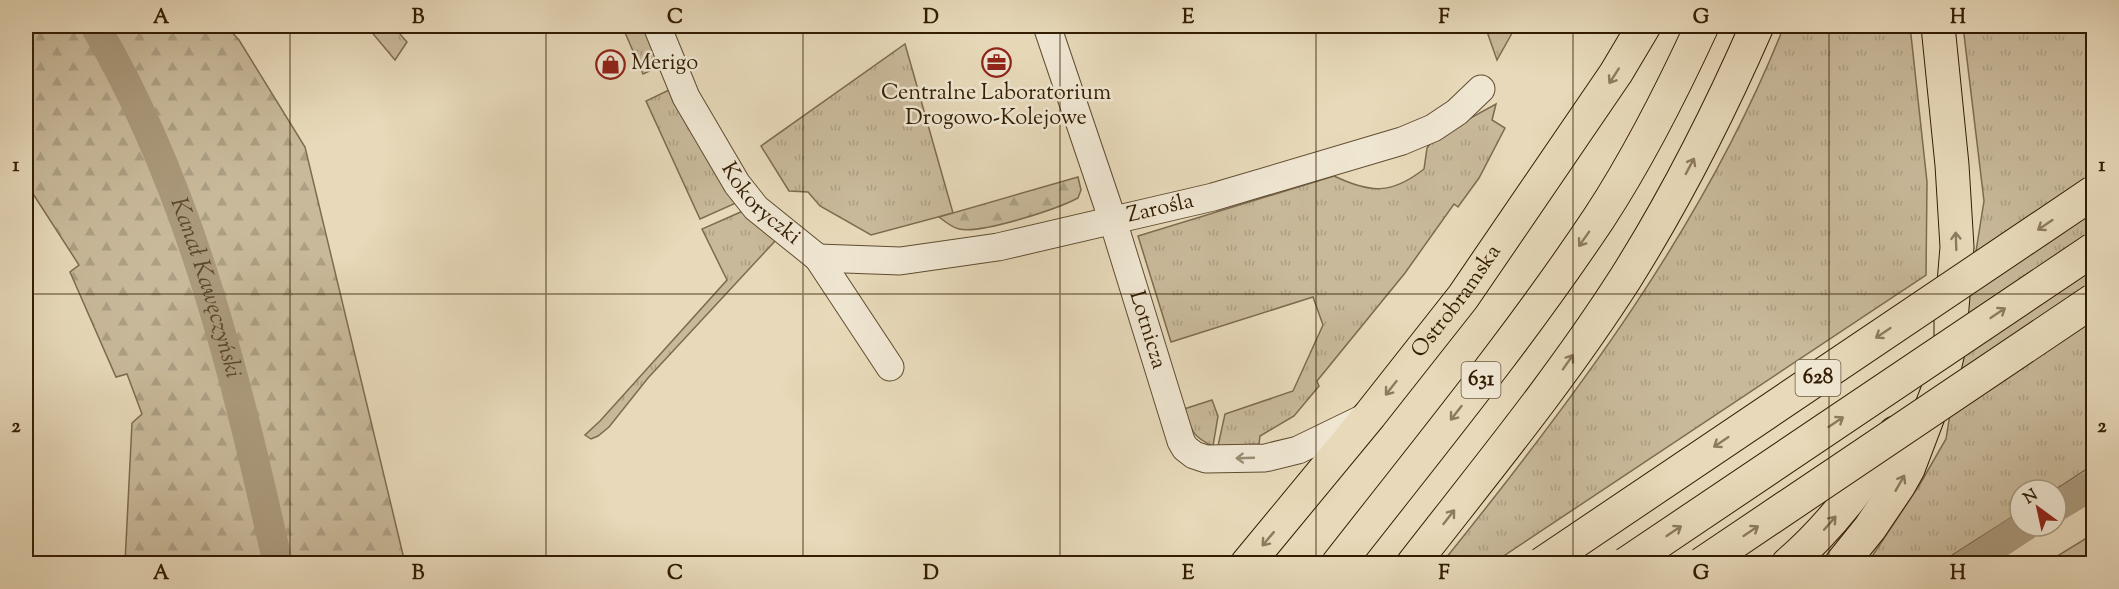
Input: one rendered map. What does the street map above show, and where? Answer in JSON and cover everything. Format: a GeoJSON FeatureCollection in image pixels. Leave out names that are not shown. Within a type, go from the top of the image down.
{"type":"FeatureCollection","features":[{"type":"Feature","properties":{"kind":"main road","name":"Ostrobramska"},"geometry":{"type":"LineString","coordinates":[[1247,564],[1370,416],[1463,297],[1616,73],[1644,26]]}},
{"type":"Feature","properties":{"kind":"main road","name":"631"},"geometry":{"type":"LineString","coordinates":[[1338,564],[1519,332],[1599,217],[1672,88],[1702,26]]}},
{"type":"Feature","properties":{"kind":"main road","name":"631"},"geometry":{"type":"LineString","coordinates":[[1413,564],[1544,395],[1617,290],[1661,218],[1701,145],[1757,26]]}},
{"type":"Feature","properties":{"kind":"main road"},"geometry":{"type":"LineString","coordinates":[[1841,564],[1870,528],[1908,469],[1941,382],[1951,339],[1957,247],[1952,165],[1938,26]]}},
{"type":"Feature","properties":{"kind":"main road","name":"628"},"geometry":{"type":"LineString","coordinates":[[1542,564],[2094,192]]}},
{"type":"Feature","properties":{"kind":"main road"},"geometry":{"type":"LineString","coordinates":[[1626,564],[2094,249]]}},
{"type":"Feature","properties":{"kind":"main road"},"geometry":{"type":"LineString","coordinates":[[1702,564],[2094,300]]}},
{"type":"Feature","properties":{"kind":"main road"},"geometry":{"type":"LineString","coordinates":[[1788,564],[1834,518],[1879,459],[1933,367],[1951,320]]}},
{"type":"Feature","properties":{"kind":"street","name":"Kokoryczki"},"geometry":{"type":"LineString","coordinates":[[657,26],[686,97],[737,184],[756,208],[818,258],[890,367]]}},
{"type":"Feature","properties":{"kind":"street","name":"Lotnicza"},"geometry":{"type":"LineString","coordinates":[[1047,26],[1113,221],[1185,448],[1194,455],[1206,459],[1265,458],[1284,455],[1370,416]]}},
{"type":"Feature","properties":{"kind":"street","name":"Zarośla"},"geometry":{"type":"LineString","coordinates":[[818,258],[900,261],[998,247],[1213,197],[1402,141],[1433,128],[1458,112],[1481,89]]}},
{"type":"Feature","properties":{"kind":"green space"},"geometry":{"type":"Polygon","coordinates":[[[26,26],[226,26],[239,40],[305,147],[405,563],[125,563],[132,423],[142,414],[127,374],[116,377],[70,272],[79,265],[26,183],[26,26]]]}},
{"type":"Feature","properties":{"kind":"green space"},"geometry":{"type":"Polygon","coordinates":[[[371,26],[393,26],[407,42],[395,60],[369,29],[371,26]]]}},
{"type":"Feature","properties":{"kind":"green space"},"geometry":{"type":"Polygon","coordinates":[[[644,26],[660,66],[643,74],[623,28],[644,26]]]}},
{"type":"Feature","properties":{"kind":"green space"},"geometry":{"type":"Polygon","coordinates":[[[1485,26],[1516,26],[1497,60],[1485,26]]]}},
{"type":"Feature","properties":{"kind":"green space"},"geometry":{"type":"Polygon","coordinates":[[[1784,26],[1910,26],[1927,182],[1926,275],[1493,563],[1442,563],[1541,437],[1634,307],[1677,239],[1716,170],[1752,99],[1784,26]]]}},
{"type":"Feature","properties":{"kind":"green space"},"geometry":{"type":"Polygon","coordinates":[[[1963,26],[2093,26],[2093,465],[2068,481],[2068,478],[2008,478],[2008,520],[1940,563],[1867,564],[1920,484],[1946,439],[1984,201],[1963,26]]]}},
{"type":"Feature","properties":{"kind":"green space"},"geometry":{"type":"Polygon","coordinates":[[[905,44],[953,213],[871,235],[820,206],[808,192],[789,191],[761,146],[905,44]]]}},
{"type":"Feature","properties":{"kind":"green space"},"geometry":{"type":"Polygon","coordinates":[[[669,90],[736,203],[700,219],[646,101],[669,90]]]}},
{"type":"Feature","properties":{"kind":"green space"},"geometry":{"type":"Polygon","coordinates":[[[1496,104],[1492,120],[1505,128],[1479,178],[1458,207],[1454,204],[1405,273],[1317,381],[1319,386],[1294,416],[1260,436],[1259,444],[1218,446],[1225,414],[1293,391],[1323,325],[1313,297],[1171,342],[1138,236],[1334,176],[1359,186],[1380,189],[1391,187],[1424,169],[1427,148],[1434,138],[1496,104]]]}},
{"type":"Feature","properties":{"kind":"green space"},"geometry":{"type":"Polygon","coordinates":[[[1078,177],[1081,190],[1078,198],[1019,220],[970,230],[957,228],[939,217],[1078,177]]]}},
{"type":"Feature","properties":{"kind":"green space"},"geometry":{"type":"Polygon","coordinates":[[[743,211],[776,240],[648,378],[609,427],[591,439],[585,435],[727,280],[702,229],[743,211]]]}},
{"type":"Feature","properties":{"kind":"green space"},"geometry":{"type":"Polygon","coordinates":[[[1212,400],[1218,416],[1213,446],[1196,436],[1184,409],[1212,400]]]}},
{"type":"Feature","properties":{"kind":"green space"},"geometry":{"type":"Polygon","coordinates":[[[2093,534],[2093,563],[2046,563],[2093,534]]]}},
{"type":"Feature","properties":{"kind":"waterway","name":"Kanał Kawęczyński"},"geometry":{"type":"LineString","coordinates":[[95,26],[129,89],[159,154],[207,287],[245,425],[278,564]]}},
{"type":"Feature","properties":{"kind":"waterway"},"geometry":{"type":"LineString","coordinates":[[2068,500],[2094,484]]}},
{"type":"Feature","properties":{"kind":"waterway"},"geometry":{"type":"LineString","coordinates":[[1967,564],[2008,537]]}},
{"type":"Feature","properties":{"kind":"place","name":"Centralne Laboratorium Drogowo-Kolejowe"},"geometry":{"type":"Point","coordinates":[996,62]}},
{"type":"Feature","properties":{"kind":"place","name":"Merigo"},"geometry":{"type":"Point","coordinates":[610,64]}}]}
